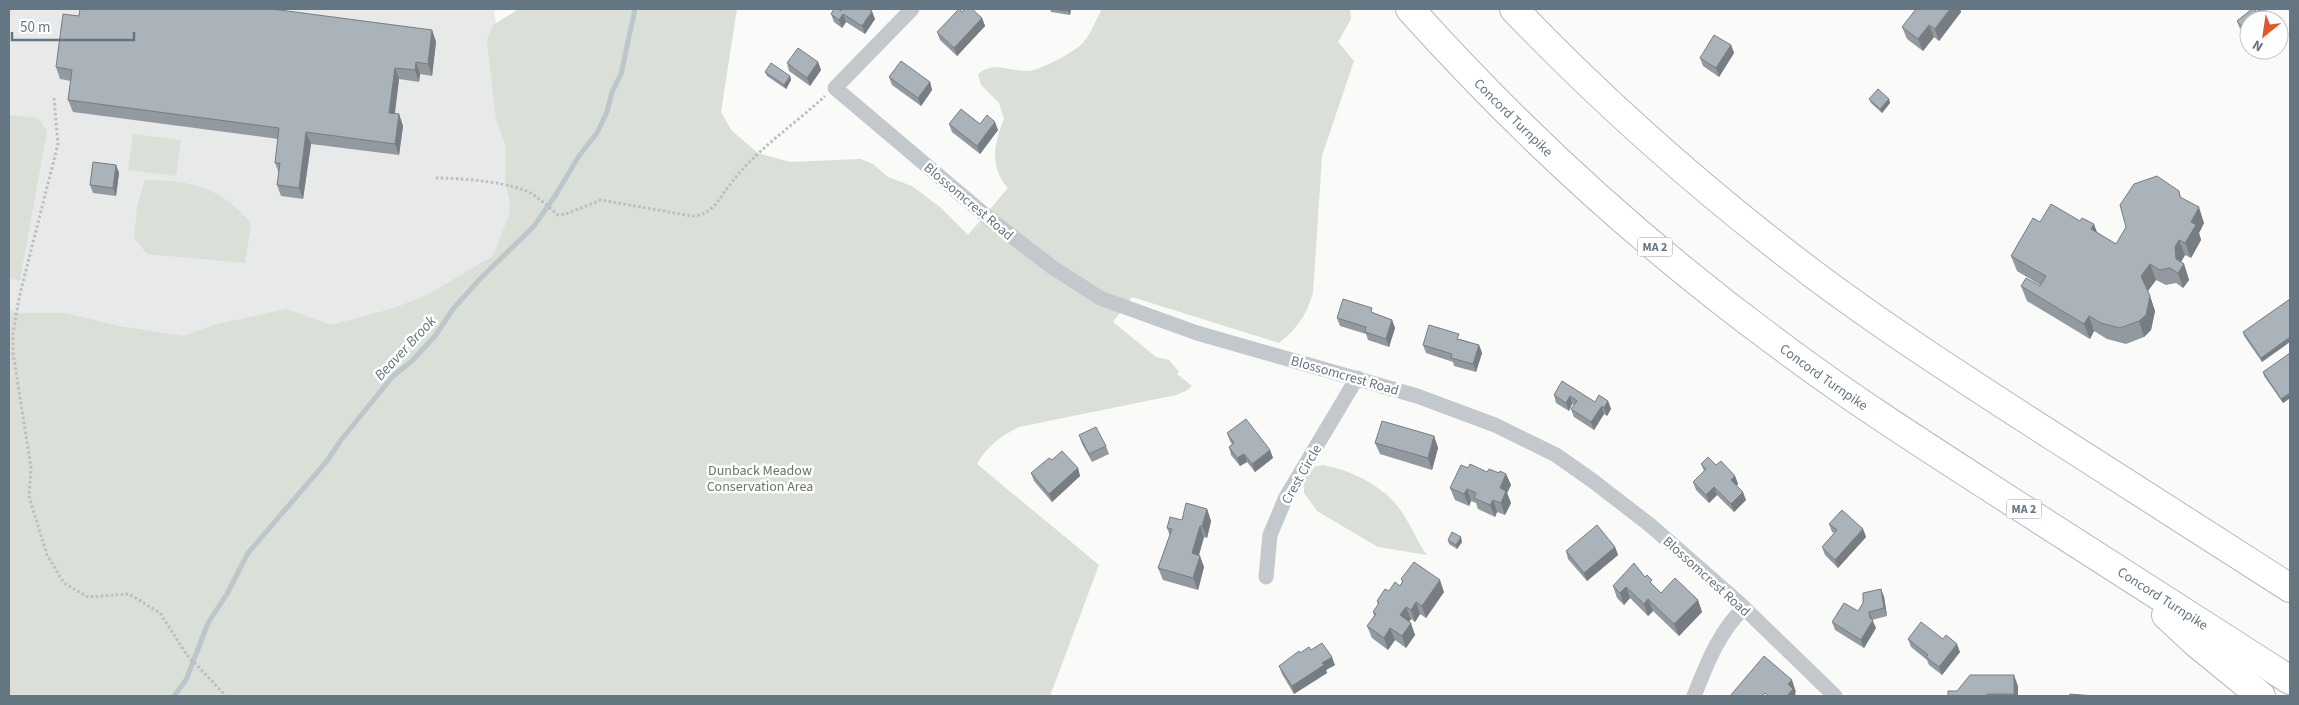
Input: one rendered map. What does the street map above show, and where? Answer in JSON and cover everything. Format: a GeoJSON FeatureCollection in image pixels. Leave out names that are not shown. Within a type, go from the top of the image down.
{"type":"FeatureCollection","features":[{"type":"Feature","properties":{"kind":"highway","name":"Concord Turnpike"},"geometry":{"type":"LineString","coordinates":[[1410,9],[1468,73],[1576,178],[1711,293],[1782,347],[1880,416],[2290,680]]}},
{"type":"Feature","properties":{"kind":"highway"},"geometry":{"type":"LineString","coordinates":[[1514,9],[1586,81],[1674,162],[1737,215],[1814,274],[1942,364],[2290,588]]}},
{"type":"Feature","properties":{"kind":"highway"},"geometry":{"type":"LineString","coordinates":[[2205,533],[2290,566]]}},
{"type":"Feature","properties":{"kind":"highway"},"geometry":{"type":"LineString","coordinates":[[2118,569],[2196,643],[2261,696]]}},
{"type":"Feature","properties":{"kind":"street"},"geometry":{"type":"LineString","coordinates":[[835,88],[912,9]]}},
{"type":"Feature","properties":{"kind":"street","name":"Blossomcrest Road"},"geometry":{"type":"LineString","coordinates":[[835,88],[990,220],[1052,267],[1100,298],[1197,333],[1417,396],[1495,425],[1556,455],[1594,481],[1650,525],[1744,608],[1835,696]]}},
{"type":"Feature","properties":{"kind":"street","name":"Crest Circle"},"geometry":{"type":"LineString","coordinates":[[1266,577],[1270,535],[1286,497],[1357,378]]}},
{"type":"Feature","properties":{"kind":"street"},"geometry":{"type":"LineString","coordinates":[[1694,696],[1719,641],[1734,617],[1744,608]]}},
{"type":"Feature","properties":{"kind":"path"},"geometry":{"type":"LineString","coordinates":[[436,178],[464,178],[493,183],[533,194],[558,215],[566,214],[601,200],[702,216],[716,204],[730,184],[756,158],[835,88]]}},
{"type":"Feature","properties":{"kind":"path"},"geometry":{"type":"LineString","coordinates":[[54,98],[58,144],[19,298],[13,334],[13,353],[31,466],[29,496],[48,555],[64,583],[88,597],[129,594],[160,613],[187,655],[226,696]]}},
{"type":"Feature","properties":{"kind":"shaded area"},"geometry":{"type":"Polygon","coordinates":[[[9,9],[494,9],[515,155],[527,403],[9,322],[9,9]]]}},
{"type":"Feature","properties":{"kind":"green space","name":"Dunback Meadow Conservation Area"},"geometry":{"type":"Polygon","coordinates":[[[519,9],[737,9],[721,112],[732,131],[758,153],[790,162],[861,159],[873,164],[888,177],[912,186],[940,207],[968,235],[1008,188],[998,172],[995,155],[1004,119],[999,103],[981,85],[978,74],[984,70],[997,67],[1029,71],[1058,60],[1083,43],[1102,9],[1350,9],[1351,19],[1338,42],[1354,61],[1322,156],[1313,293],[1308,308],[1296,327],[1279,343],[1132,297],[1113,322],[1156,357],[1169,360],[1179,372],[1177,374],[1192,386],[1176,395],[1019,427],[995,442],[977,464],[1099,565],[1050,696],[9,696],[9,309],[18,313],[65,313],[119,326],[184,336],[213,325],[287,309],[331,325],[394,308],[427,295],[493,256],[509,215],[510,203],[505,180],[506,147],[496,120],[487,41],[493,25],[519,9]]]}},
{"type":"Feature","properties":{"kind":"green space"},"geometry":{"type":"Polygon","coordinates":[[[9,115],[38,118],[47,131],[20,280],[9,279],[9,115]]]}},
{"type":"Feature","properties":{"kind":"green space"},"geometry":{"type":"Polygon","coordinates":[[[133,134],[181,140],[176,176],[128,170],[133,134]]]}},
{"type":"Feature","properties":{"kind":"green space"},"geometry":{"type":"Polygon","coordinates":[[[145,180],[191,184],[204,188],[217,194],[240,211],[251,224],[245,263],[147,254],[134,238],[137,207],[145,180]]]}},
{"type":"Feature","properties":{"kind":"green space"},"geometry":{"type":"Polygon","coordinates":[[[1323,465],[1343,470],[1379,488],[1394,502],[1403,514],[1427,555],[1378,547],[1317,511],[1304,493],[1304,479],[1313,467],[1323,465]]]}},
{"type":"Feature","properties":{"kind":"building"},"geometry":{"type":"Polygon","coordinates":[[[80,9],[272,9],[432,30],[428,64],[416,62],[415,70],[395,68],[389,113],[399,114],[395,144],[306,132],[299,188],[277,185],[280,163],[275,163],[279,128],[68,100],[72,70],[56,67],[63,14],[79,16],[80,9]]]}},
{"type":"Feature","properties":{"kind":"building"},"geometry":{"type":"Polygon","coordinates":[[[834,9],[841,11],[842,9],[869,9],[872,11],[862,26],[843,14],[839,20],[831,14],[834,9]]]}},
{"type":"Feature","properties":{"kind":"building"},"geometry":{"type":"Polygon","coordinates":[[[959,9],[962,12],[965,9],[972,9],[982,18],[954,48],[937,32],[959,9]]]}},
{"type":"Feature","properties":{"kind":"building"},"geometry":{"type":"Polygon","coordinates":[[[1916,9],[1950,9],[1935,29],[1929,25],[1918,39],[1902,27],[1916,9]]]}},
{"type":"Feature","properties":{"kind":"building"},"geometry":{"type":"Polygon","coordinates":[[[1714,35],[1731,45],[1716,68],[1700,58],[1714,35]]]}},
{"type":"Feature","properties":{"kind":"building"},"geometry":{"type":"Polygon","coordinates":[[[798,48],[818,62],[807,78],[787,63],[798,48]]]}},
{"type":"Feature","properties":{"kind":"building"},"geometry":{"type":"Polygon","coordinates":[[[901,61],[930,82],[918,98],[889,77],[901,61]]]}},
{"type":"Feature","properties":{"kind":"building"},"geometry":{"type":"Polygon","coordinates":[[[771,63],[790,76],[784,85],[765,72],[771,63]]]}},
{"type":"Feature","properties":{"kind":"building"},"geometry":{"type":"Polygon","coordinates":[[[1878,89],[1889,99],[1880,109],[1869,99],[1878,89]]]}},
{"type":"Feature","properties":{"kind":"building"},"geometry":{"type":"Polygon","coordinates":[[[961,109],[980,124],[987,115],[995,122],[977,146],[949,124],[961,109]]]}},
{"type":"Feature","properties":{"kind":"building"},"geometry":{"type":"Polygon","coordinates":[[[93,162],[116,165],[113,188],[90,185],[93,162]]]}},
{"type":"Feature","properties":{"kind":"building"},"geometry":{"type":"Polygon","coordinates":[[[2157,176],[2179,191],[2180,197],[2199,207],[2191,222],[2196,225],[2185,243],[2179,240],[2175,247],[2176,259],[2184,264],[2178,273],[2170,268],[2160,270],[2150,264],[2141,276],[2150,296],[2146,315],[2139,321],[2120,328],[2101,323],[2089,316],[2084,324],[2021,286],[2026,278],[2040,286],[2046,276],[2011,256],[2033,218],[2040,222],[2051,204],[2080,221],[2082,218],[2094,224],[2091,229],[2116,244],[2126,227],[2120,205],[2134,184],[2157,176]]]}},
{"type":"Feature","properties":{"kind":"building"},"geometry":{"type":"Polygon","coordinates":[[[1343,299],[1372,308],[1371,312],[1392,320],[1386,339],[1365,332],[1366,327],[1337,318],[1343,299]]]}},
{"type":"Feature","properties":{"kind":"building"},"geometry":{"type":"Polygon","coordinates":[[[2290,299],[2290,337],[2261,358],[2243,332],[2290,299]]]}},
{"type":"Feature","properties":{"kind":"building"},"geometry":{"type":"Polygon","coordinates":[[[1429,325],[1459,334],[1457,339],[1479,345],[1473,364],[1451,358],[1452,354],[1423,345],[1429,325]]]}},
{"type":"Feature","properties":{"kind":"building"},"geometry":{"type":"Polygon","coordinates":[[[2290,353],[2290,393],[2281,399],[2263,372],[2290,353]]]}},
{"type":"Feature","properties":{"kind":"building"},"geometry":{"type":"Polygon","coordinates":[[[1562,381],[1595,402],[1599,395],[1608,401],[1604,408],[1602,406],[1591,422],[1571,409],[1577,401],[1570,396],[1566,403],[1554,395],[1562,381]]]}},
{"type":"Feature","properties":{"kind":"building"},"geometry":{"type":"Polygon","coordinates":[[[1246,419],[1270,450],[1252,464],[1244,454],[1237,458],[1229,447],[1234,443],[1227,433],[1246,419]]]}},
{"type":"Feature","properties":{"kind":"building"},"geometry":{"type":"Polygon","coordinates":[[[1382,421],[1434,436],[1428,458],[1375,443],[1382,421]]]}},
{"type":"Feature","properties":{"kind":"building"},"geometry":{"type":"Polygon","coordinates":[[[1096,427],[1106,446],[1089,454],[1079,435],[1096,427]]]}},
{"type":"Feature","properties":{"kind":"building"},"geometry":{"type":"Polygon","coordinates":[[[1062,451],[1078,468],[1049,494],[1031,473],[1049,458],[1052,460],[1062,451]]]}},
{"type":"Feature","properties":{"kind":"building"},"geometry":{"type":"Polygon","coordinates":[[[1708,457],[1716,465],[1721,461],[1735,476],[1731,480],[1743,492],[1731,504],[1714,487],[1706,495],[1693,482],[1706,469],[1701,464],[1708,457]]]}},
{"type":"Feature","properties":{"kind":"building"},"geometry":{"type":"Polygon","coordinates":[[[1470,464],[1487,472],[1489,469],[1506,474],[1500,488],[1506,491],[1501,503],[1493,500],[1490,505],[1474,498],[1476,493],[1467,489],[1464,494],[1450,488],[1461,465],[1468,468],[1470,464]]]}},
{"type":"Feature","properties":{"kind":"building"},"geometry":{"type":"Polygon","coordinates":[[[1186,503],[1207,509],[1192,553],[1200,556],[1193,578],[1158,568],[1172,529],[1167,528],[1170,517],[1182,520],[1186,503]]]}},
{"type":"Feature","properties":{"kind":"building"},"geometry":{"type":"Polygon","coordinates":[[[1842,510],[1863,529],[1835,560],[1822,547],[1837,530],[1829,524],[1842,510]]]}},
{"type":"Feature","properties":{"kind":"building"},"geometry":{"type":"Polygon","coordinates":[[[1597,525],[1615,547],[1584,573],[1566,551],[1597,525]]]}},
{"type":"Feature","properties":{"kind":"building"},"geometry":{"type":"Polygon","coordinates":[[[1452,532],[1461,537],[1456,545],[1448,540],[1452,532]]]}},
{"type":"Feature","properties":{"kind":"building"},"geometry":{"type":"Polygon","coordinates":[[[1414,562],[1440,580],[1422,606],[1416,602],[1411,610],[1406,607],[1400,615],[1411,623],[1402,636],[1390,628],[1384,638],[1367,626],[1376,614],[1373,612],[1379,603],[1377,601],[1385,589],[1389,591],[1395,582],[1400,586],[1403,581],[1401,579],[1414,562]]]}},
{"type":"Feature","properties":{"kind":"building"},"geometry":{"type":"Polygon","coordinates":[[[1634,563],[1645,577],[1647,575],[1652,580],[1650,582],[1661,593],[1675,578],[1698,600],[1674,624],[1648,599],[1644,604],[1626,587],[1620,593],[1613,586],[1634,563]]]}},
{"type":"Feature","properties":{"kind":"building"},"geometry":{"type":"Polygon","coordinates":[[[1881,589],[1884,608],[1869,612],[1870,618],[1873,620],[1861,640],[1832,622],[1844,603],[1858,611],[1863,603],[1863,593],[1881,589]]]}},
{"type":"Feature","properties":{"kind":"building"},"geometry":{"type":"Polygon","coordinates":[[[1921,622],[1943,639],[1946,635],[1957,644],[1939,667],[1926,657],[1928,655],[1908,639],[1921,622]]]}},
{"type":"Feature","properties":{"kind":"building"},"geometry":{"type":"Polygon","coordinates":[[[1322,643],[1332,657],[1322,663],[1324,665],[1292,686],[1279,666],[1299,651],[1300,653],[1309,647],[1311,650],[1322,643]]]}},
{"type":"Feature","properties":{"kind":"building"},"geometry":{"type":"Polygon","coordinates":[[[1764,656],[1792,680],[1788,684],[1793,689],[1787,696],[1768,696],[1765,693],[1762,696],[1730,696],[1764,656]]]}},
{"type":"Feature","properties":{"kind":"building"},"geometry":{"type":"Polygon","coordinates":[[[1970,675],[2014,675],[2014,694],[1948,696],[1948,691],[1957,691],[1970,675]]]}},
{"type":"Feature","properties":{"kind":"building"},"geometry":{"type":"Polygon","coordinates":[[[2070,694],[2094,696],[2069,696],[2070,694]]]}},
{"type":"Feature","properties":{"kind":"waterway","name":"Beaver Brook"},"geometry":{"type":"LineString","coordinates":[[174,696],[186,680],[208,623],[227,594],[248,553],[327,461],[341,440],[393,376],[412,361],[435,336],[453,309],[480,279],[534,226],[555,196],[579,156],[597,133],[607,112],[612,92],[621,74],[635,9]]}}]}
